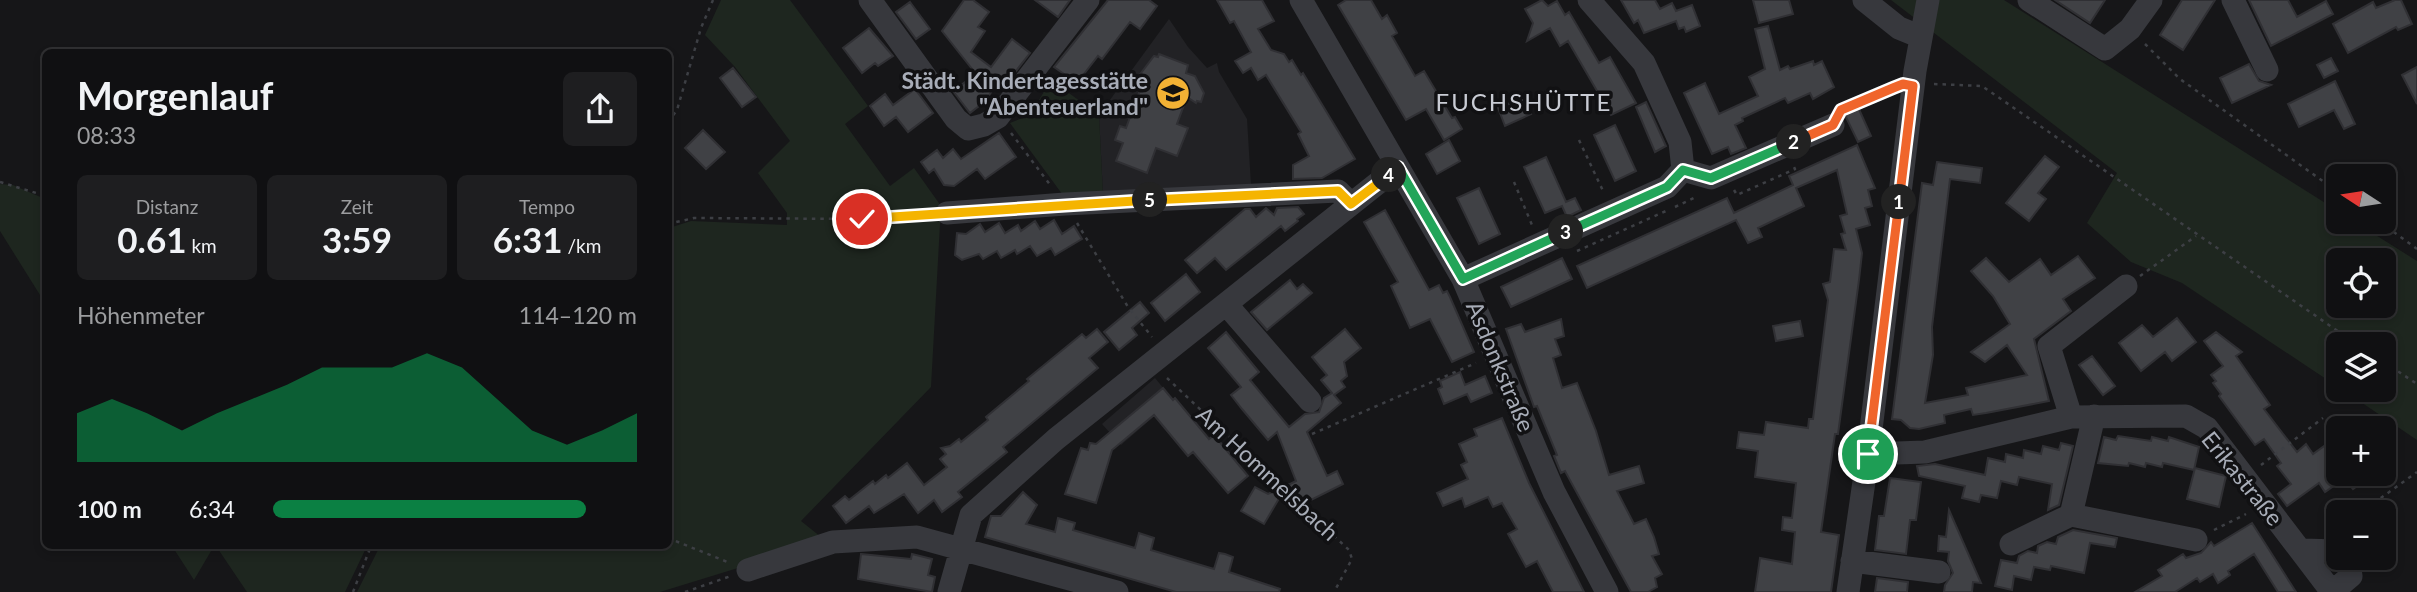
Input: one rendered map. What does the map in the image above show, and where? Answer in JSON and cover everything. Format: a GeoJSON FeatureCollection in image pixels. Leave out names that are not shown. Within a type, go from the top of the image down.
{"type":"FeatureCollection","features":[{"type":"Feature","properties":{"kind":"street"},"geometry":{"type":"LineString","coordinates":[[870,0],[956,119],[968,129],[984,125],[998,117],[1088,0]]}},
{"type":"Feature","properties":{"kind":"street","name":"Asdonkstraße"},"geometry":{"type":"LineString","coordinates":[[1301,0],[1463,279],[1553,492],[1607,592]]}},
{"type":"Feature","properties":{"kind":"street"},"geometry":{"type":"LineString","coordinates":[[1463,279],[1667,187],[1683,170],[1680,142],[1644,64],[1589,0]]}},
{"type":"Feature","properties":{"kind":"street"},"geometry":{"type":"LineString","coordinates":[[1864,0],[1899,28],[1921,37]]}},
{"type":"Feature","properties":{"kind":"street"},"geometry":{"type":"LineString","coordinates":[[1847,592],[1868,454],[1913,86],[1928,0]]}},
{"type":"Feature","properties":{"kind":"street"},"geometry":{"type":"LineString","coordinates":[[2029,0],[2105,49],[2130,29],[2151,0]]}},
{"type":"Feature","properties":{"kind":"street"},"geometry":{"type":"LineString","coordinates":[[2233,0],[2267,70]]}},
{"type":"Feature","properties":{"kind":"street"},"geometry":{"type":"LineString","coordinates":[[1683,170],[1711,178],[1833,125]]}},
{"type":"Feature","properties":{"kind":"street"},"geometry":{"type":"LineString","coordinates":[[949,592],[971,516],[1056,439],[1398,167]]}},
{"type":"Feature","properties":{"kind":"street"},"geometry":{"type":"LineString","coordinates":[[947,213],[1065,204],[1338,191],[1351,204]]}},
{"type":"Feature","properties":{"kind":"street"},"geometry":{"type":"LineString","coordinates":[[2071,515],[2082,417],[2049,346],[2126,286]]}},
{"type":"Feature","properties":{"kind":"street"},"geometry":{"type":"LineString","coordinates":[[1226,304],[1310,401]]}},
{"type":"Feature","properties":{"kind":"street","name":"Erikastraße"},"geometry":{"type":"LineString","coordinates":[[1868,454],[1925,452],[2082,417],[2186,416],[2207,428],[2333,592],[2351,576],[2350,570]]}},
{"type":"Feature","properties":{"kind":"street"},"geometry":{"type":"LineString","coordinates":[[2011,544],[2071,515],[2196,540]]}},
{"type":"Feature","properties":{"kind":"street"},"geometry":{"type":"LineString","coordinates":[[748,570],[833,542],[917,537],[1117,592]]}},
{"type":"Feature","properties":{"kind":"street"},"geometry":{"type":"LineString","coordinates":[[2302,550],[2326,551]]}},
{"type":"Feature","properties":{"kind":"street"},"geometry":{"type":"LineString","coordinates":[[1853,561],[1939,572]]}},
{"type":"Feature","properties":{"kind":"path"},"geometry":{"type":"LineString","coordinates":[[672,117],[677,110],[701,29],[713,0]]}},
{"type":"Feature","properties":{"kind":"path"},"geometry":{"type":"LineString","coordinates":[[2130,29],[2180,79],[2326,183]]}},
{"type":"Feature","properties":{"kind":"path"},"geometry":{"type":"LineString","coordinates":[[1833,125],[1841,110],[1903,84],[1982,86],[2339,332]]}},
{"type":"Feature","properties":{"kind":"path","name":"Am Hommelsbach"},"geometry":{"type":"LineString","coordinates":[[998,117],[1065,204],[1158,358],[1349,550],[1352,559],[1334,592]]}},
{"type":"Feature","properties":{"kind":"path"},"geometry":{"type":"LineString","coordinates":[[1579,140],[1612,212]]}},
{"type":"Feature","properties":{"kind":"path"},"geometry":{"type":"LineString","coordinates":[[1731,181],[1737,195],[1795,169],[1785,146]]}},
{"type":"Feature","properties":{"kind":"path"},"geometry":{"type":"LineString","coordinates":[[0,182],[42,195]]}},
{"type":"Feature","properties":{"kind":"path"},"geometry":{"type":"LineString","coordinates":[[1514,183],[1544,242],[1578,251],[1707,192]]}},
{"type":"Feature","properties":{"kind":"path"},"geometry":{"type":"LineString","coordinates":[[672,223],[694,218],[862,219],[947,213]]}},
{"type":"Feature","properties":{"kind":"path"},"geometry":{"type":"LineString","coordinates":[[2396,233],[2417,248]]}},
{"type":"Feature","properties":{"kind":"path"},"geometry":{"type":"LineString","coordinates":[[2126,286],[2196,236]]}},
{"type":"Feature","properties":{"kind":"path"},"geometry":{"type":"LineString","coordinates":[[1312,434],[1497,355]]}},
{"type":"Feature","properties":{"kind":"path"},"geometry":{"type":"LineString","coordinates":[[2396,370],[2417,384]]}},
{"type":"Feature","properties":{"kind":"path"},"geometry":{"type":"LineString","coordinates":[[2244,477],[2323,418]]}},
{"type":"Feature","properties":{"kind":"path"},"geometry":{"type":"LineString","coordinates":[[2376,500],[2417,472]]}},
{"type":"Feature","properties":{"kind":"path"},"geometry":{"type":"LineString","coordinates":[[2196,540],[2264,504]]}},
{"type":"Feature","properties":{"kind":"path"},"geometry":{"type":"LineString","coordinates":[[672,540],[748,570]]}},
{"type":"Feature","properties":{"kind":"path"},"geometry":{"type":"LineString","coordinates":[[353,592],[370,549]]}},
{"type":"Feature","properties":{"kind":"path"},"geometry":{"type":"LineString","coordinates":[[685,592],[748,570]]}},
{"type":"Feature","properties":{"kind":"shaded area"},"geometry":{"type":"Polygon","coordinates":[[[721,0],[790,0],[868,106],[845,124],[890,186],[914,168],[941,206],[931,387],[801,521],[826,541],[660,592],[357,592],[378,549],[672,549],[672,227],[691,221],[787,225],[787,213],[758,173],[790,141],[735,67],[705,35],[721,0]]]}},
{"type":"Feature","properties":{"kind":"shaded area"},"geometry":{"type":"Polygon","coordinates":[[[1891,0],[2004,0],[2326,203],[2326,234],[2374,234],[2417,261],[2417,440],[2396,426],[2396,416],[2381,416],[2361,402],[2396,402],[2396,332],[2326,332],[2326,379],[2182,283],[2131,262],[2087,223],[2117,173],[1891,0]]]}},
{"type":"Feature","properties":{"kind":"shaded area","name":"Städt. Kindertagesstätte \"Abenteuerland\""},"geometry":{"type":"Polygon","coordinates":[[[1169,19],[1188,47],[1207,68],[1217,63],[1219,72],[1247,119],[1251,185],[1103,195],[1099,115],[1169,19]]]}},
{"type":"Feature","properties":{"kind":"shaded area"},"geometry":{"type":"Polygon","coordinates":[[[1051,80],[1099,115],[1103,195],[1065,198],[1010,123],[1030,115],[1051,80]]]}},
{"type":"Feature","properties":{"kind":"shaded area"},"geometry":{"type":"Polygon","coordinates":[[[0,184],[13,185],[42,198],[42,298],[0,231],[0,184]]]}},
{"type":"Feature","properties":{"kind":"shaded area"},"geometry":{"type":"Polygon","coordinates":[[[1155,378],[1173,400],[1121,445],[1102,424],[1155,378]]]}},
{"type":"Feature","properties":{"kind":"shaded area"},"geometry":{"type":"Polygon","coordinates":[[[174,549],[212,549],[194,580],[174,549]]]}},
{"type":"Feature","properties":{"kind":"shaded area"},"geometry":{"type":"Polygon","coordinates":[[[218,549],[366,549],[345,592],[247,592],[218,549]]]}},
{"type":"Feature","properties":{"kind":"building"},"geometry":{"type":"Polygon","coordinates":[[[964,0],[973,0],[989,12],[978,27],[985,31],[971,52],[991,67],[1012,39],[1030,53],[1009,80],[1003,76],[984,102],[970,113],[953,91],[976,74],[942,31],[964,0]]]}},
{"type":"Feature","properties":{"kind":"building"},"geometry":{"type":"Polygon","coordinates":[[[1035,0],[1070,0],[1058,17],[1035,0]]]}},
{"type":"Feature","properties":{"kind":"building"},"geometry":{"type":"Polygon","coordinates":[[[1108,0],[1149,0],[1157,6],[1140,29],[1130,22],[1102,59],[1098,56],[1077,83],[1054,67],[1108,0]]]}},
{"type":"Feature","properties":{"kind":"building"},"geometry":{"type":"Polygon","coordinates":[[[1217,0],[1262,0],[1274,21],[1258,29],[1271,50],[1284,54],[1289,62],[1292,60],[1301,75],[1303,73],[1355,159],[1322,178],[1293,179],[1293,165],[1309,156],[1298,134],[1301,132],[1266,75],[1258,80],[1251,68],[1243,73],[1235,61],[1251,52],[1234,21],[1230,23],[1217,0]]]}},
{"type":"Feature","properties":{"kind":"building"},"geometry":{"type":"Polygon","coordinates":[[[1346,0],[1371,0],[1382,19],[1387,15],[1397,33],[1392,36],[1415,76],[1424,71],[1452,118],[1455,117],[1462,129],[1444,140],[1426,109],[1406,120],[1338,5],[1346,0]]]}},
{"type":"Feature","properties":{"kind":"building"},"geometry":{"type":"Polygon","coordinates":[[[1542,0],[1548,6],[1557,1],[1565,15],[1569,12],[1599,63],[1610,57],[1636,103],[1611,115],[1568,41],[1560,46],[1550,28],[1527,41],[1533,23],[1525,9],[1542,0]]]}},
{"type":"Feature","properties":{"kind":"building"},"geometry":{"type":"Polygon","coordinates":[[[1621,0],[1655,0],[1660,9],[1672,3],[1676,11],[1692,5],[1700,26],[1686,32],[1684,27],[1679,29],[1676,21],[1644,33],[1638,20],[1634,23],[1621,0]]]}},
{"type":"Feature","properties":{"kind":"building"},"geometry":{"type":"Polygon","coordinates":[[[1753,0],[1789,0],[1793,14],[1759,23],[1753,0]]]}},
{"type":"Feature","properties":{"kind":"building"},"geometry":{"type":"Polygon","coordinates":[[[2055,0],[2105,0],[2090,23],[2055,0]]]}},
{"type":"Feature","properties":{"kind":"building"},"geometry":{"type":"Polygon","coordinates":[[[2182,0],[2215,0],[2183,50],[2160,35],[2182,0]]]}},
{"type":"Feature","properties":{"kind":"building"},"geometry":{"type":"Polygon","coordinates":[[[2249,0],[2288,0],[2297,17],[2326,1],[2333,14],[2271,46],[2249,0]]]}},
{"type":"Feature","properties":{"kind":"building"},"geometry":{"type":"Polygon","coordinates":[[[2401,0],[2412,24],[2398,30],[2396,27],[2348,53],[2333,24],[2373,2],[2376,8],[2401,0]]]}},
{"type":"Feature","properties":{"kind":"building"},"geometry":{"type":"Polygon","coordinates":[[[910,2],[930,29],[916,39],[896,12],[910,2]]]}},
{"type":"Feature","properties":{"kind":"building"},"geometry":{"type":"Polygon","coordinates":[[[1768,26],[1780,70],[1813,61],[1814,65],[1822,61],[1834,87],[1813,99],[1810,93],[1788,103],[1785,98],[1742,118],[1743,121],[1735,125],[1746,148],[1731,154],[1728,147],[1712,154],[1684,93],[1705,83],[1719,114],[1758,96],[1749,77],[1765,69],[1755,29],[1768,26]]]}},
{"type":"Feature","properties":{"kind":"building"},"geometry":{"type":"Polygon","coordinates":[[[869,28],[893,56],[878,66],[875,63],[862,73],[843,48],[869,28]]]}},
{"type":"Feature","properties":{"kind":"building"},"geometry":{"type":"Polygon","coordinates":[[[1159,54],[1188,65],[1186,73],[1195,76],[1204,93],[1201,102],[1196,103],[1187,97],[1177,124],[1188,128],[1177,156],[1156,148],[1147,173],[1116,161],[1123,143],[1115,140],[1120,126],[1126,128],[1144,79],[1138,77],[1154,56],[1158,57],[1159,54]]]}},
{"type":"Feature","properties":{"kind":"building"},"geometry":{"type":"Polygon","coordinates":[[[2331,58],[2338,71],[2324,78],[2317,65],[2331,58]]]}},
{"type":"Feature","properties":{"kind":"building"},"geometry":{"type":"Polygon","coordinates":[[[2249,64],[2259,81],[2271,85],[2232,103],[2220,78],[2249,64]]]}},
{"type":"Feature","properties":{"kind":"building"},"geometry":{"type":"Polygon","coordinates":[[[2417,67],[2417,104],[2402,75],[2417,67]]]}},
{"type":"Feature","properties":{"kind":"building"},"geometry":{"type":"Polygon","coordinates":[[[733,68],[756,97],[742,107],[720,78],[733,68]]]}},
{"type":"Feature","properties":{"kind":"building"},"geometry":{"type":"Polygon","coordinates":[[[2335,81],[2355,124],[2344,129],[2334,110],[2299,127],[2288,104],[2335,81]]]}},
{"type":"Feature","properties":{"kind":"building"},"geometry":{"type":"Polygon","coordinates":[[[915,89],[933,113],[908,132],[896,117],[884,126],[870,106],[885,94],[893,105],[915,89]]]}},
{"type":"Feature","properties":{"kind":"building"},"geometry":{"type":"Polygon","coordinates":[[[1522,94],[1531,114],[1505,126],[1497,105],[1522,94]]]}},
{"type":"Feature","properties":{"kind":"building"},"geometry":{"type":"Polygon","coordinates":[[[1646,102],[1666,146],[1655,152],[1636,107],[1646,102]]]}},
{"type":"Feature","properties":{"kind":"building"},"geometry":{"type":"Polygon","coordinates":[[[1858,107],[1871,136],[1858,142],[1844,113],[1858,107]]]}},
{"type":"Feature","properties":{"kind":"building"},"geometry":{"type":"Polygon","coordinates":[[[1615,125],[1636,171],[1615,181],[1594,135],[1615,125]]]}},
{"type":"Feature","properties":{"kind":"building"},"geometry":{"type":"Polygon","coordinates":[[[703,130],[725,152],[706,169],[685,148],[703,130]]]}},
{"type":"Feature","properties":{"kind":"building"},"geometry":{"type":"Polygon","coordinates":[[[999,133],[1016,157],[985,179],[977,169],[954,186],[944,185],[934,169],[929,173],[921,162],[937,150],[943,158],[953,149],[961,159],[999,133]]]}},
{"type":"Feature","properties":{"kind":"building"},"geometry":{"type":"Polygon","coordinates":[[[1449,140],[1460,161],[1437,174],[1426,154],[1449,140]]]}},
{"type":"Feature","properties":{"kind":"building"},"geometry":{"type":"Polygon","coordinates":[[[1857,145],[1875,188],[1868,190],[1872,206],[1865,208],[1870,225],[1856,229],[1862,253],[1859,280],[1838,434],[1835,434],[1821,532],[1839,535],[1831,592],[1755,592],[1760,558],[1792,564],[1795,532],[1782,530],[1783,517],[1792,518],[1796,483],[1755,477],[1758,451],[1737,448],[1739,432],[1764,435],[1766,422],[1808,428],[1809,419],[1813,419],[1828,300],[1823,284],[1830,282],[1834,249],[1846,250],[1841,234],[1845,233],[1840,216],[1847,214],[1837,170],[1796,188],[1804,206],[1758,228],[1762,237],[1748,243],[1736,220],[1587,288],[1577,266],[1727,198],[1734,213],[1793,185],[1789,176],[1857,145]]]}},
{"type":"Feature","properties":{"kind":"building"},"geometry":{"type":"Polygon","coordinates":[[[2045,156],[2059,167],[2038,193],[2046,199],[2029,221],[2006,203],[2045,156]]]}},
{"type":"Feature","properties":{"kind":"building"},"geometry":{"type":"Polygon","coordinates":[[[1546,157],[1566,202],[1575,198],[1581,210],[1567,217],[1562,206],[1545,213],[1524,167],[1546,157]]]}},
{"type":"Feature","properties":{"kind":"building"},"geometry":{"type":"Polygon","coordinates":[[[1937,162],[1982,168],[1980,183],[1950,179],[1932,327],[1933,355],[1925,403],[1968,395],[1966,388],[2027,375],[2007,345],[1985,362],[1971,352],[2010,324],[1993,296],[1971,271],[1986,258],[2009,282],[2040,259],[2051,275],[2078,256],[2095,278],[2063,299],[2071,311],[2034,339],[2049,401],[1973,415],[1971,409],[1944,415],[1945,423],[1919,429],[1910,428],[1901,420],[1892,419],[1922,183],[1933,185],[1937,162]]]}},
{"type":"Feature","properties":{"kind":"building"},"geometry":{"type":"Polygon","coordinates":[[[1479,188],[1500,234],[1479,244],[1457,198],[1479,188]]]}},
{"type":"Feature","properties":{"kind":"building"},"geometry":{"type":"Polygon","coordinates":[[[1298,207],[1304,214],[1298,221],[1285,231],[1281,226],[1226,270],[1215,258],[1197,273],[1185,260],[1245,209],[1250,209],[1256,217],[1266,208],[1274,215],[1277,208],[1298,207]]]}},
{"type":"Feature","properties":{"kind":"building"},"geometry":{"type":"Polygon","coordinates":[[[1385,210],[1429,290],[1439,285],[1443,293],[1447,291],[1474,352],[1452,362],[1430,319],[1410,328],[1391,286],[1398,282],[1364,222],[1385,210]]]}},
{"type":"Feature","properties":{"kind":"building"},"geometry":{"type":"Polygon","coordinates":[[[1054,220],[1062,234],[1074,226],[1082,239],[1055,255],[1051,248],[1037,256],[1030,246],[1017,254],[1015,250],[1001,258],[997,251],[983,259],[979,254],[962,260],[955,255],[957,233],[966,234],[980,224],[985,232],[999,223],[1005,233],[1018,225],[1021,231],[1035,221],[1040,229],[1054,220]]]}},
{"type":"Feature","properties":{"kind":"building"},"geometry":{"type":"Polygon","coordinates":[[[1562,258],[1572,279],[1511,307],[1501,287],[1562,258]]]}},
{"type":"Feature","properties":{"kind":"building"},"geometry":{"type":"Polygon","coordinates":[[[1186,274],[1200,292],[1165,321],[1151,303],[1186,274]]]}},
{"type":"Feature","properties":{"kind":"building"},"geometry":{"type":"Polygon","coordinates":[[[1290,280],[1297,289],[1303,284],[1312,293],[1267,330],[1251,312],[1290,280]]]}},
{"type":"Feature","properties":{"kind":"building"},"geometry":{"type":"Polygon","coordinates":[[[1140,302],[1149,313],[1132,328],[1137,335],[1119,350],[1104,332],[1140,302]]]}},
{"type":"Feature","properties":{"kind":"building"},"geometry":{"type":"Polygon","coordinates":[[[2177,318],[2196,342],[2172,361],[2165,352],[2141,371],[2119,343],[2142,325],[2153,337],[2177,318]]]}},
{"type":"Feature","properties":{"kind":"building"},"geometry":{"type":"Polygon","coordinates":[[[1561,319],[1564,336],[1555,339],[1561,355],[1553,358],[1562,388],[1577,383],[1596,431],[1609,475],[1639,466],[1644,483],[1617,491],[1634,524],[1646,519],[1654,537],[1659,554],[1652,556],[1662,574],[1655,578],[1657,587],[1648,592],[1631,592],[1565,471],[1561,473],[1554,456],[1557,455],[1537,406],[1534,407],[1506,329],[1521,324],[1525,332],[1561,319]]]}},
{"type":"Feature","properties":{"kind":"building"},"geometry":{"type":"Polygon","coordinates":[[[1800,321],[1803,336],[1776,341],[1773,326],[1800,321]]]}},
{"type":"Feature","properties":{"kind":"building"},"geometry":{"type":"Polygon","coordinates":[[[1097,329],[1108,342],[1089,358],[1098,368],[1003,447],[1007,452],[958,492],[962,497],[942,512],[934,500],[918,513],[904,494],[874,513],[869,506],[846,523],[833,506],[845,496],[849,500],[873,481],[875,484],[886,475],[888,478],[907,463],[924,485],[947,467],[940,459],[946,454],[941,448],[950,446],[959,439],[961,442],[1029,381],[1027,379],[1082,334],[1086,338],[1097,329]]]}},
{"type":"Feature","properties":{"kind":"building"},"geometry":{"type":"Polygon","coordinates":[[[1345,329],[1361,348],[1344,362],[1347,376],[1341,381],[1345,387],[1334,395],[1341,403],[1307,432],[1327,476],[1337,471],[1343,484],[1305,503],[1288,485],[1296,481],[1277,432],[1268,440],[1242,409],[1231,395],[1241,387],[1208,348],[1226,332],[1259,372],[1250,380],[1289,427],[1305,414],[1319,412],[1324,398],[1332,393],[1321,380],[1327,375],[1312,357],[1345,329]]]}},
{"type":"Feature","properties":{"kind":"building"},"geometry":{"type":"Polygon","coordinates":[[[2216,332],[2242,352],[2236,356],[2270,405],[2264,409],[2297,452],[2306,444],[2313,454],[2326,445],[2326,486],[2334,486],[2325,492],[2319,483],[2287,506],[2278,494],[2291,484],[2277,466],[2281,463],[2264,439],[2255,445],[2219,396],[2221,394],[2211,375],[2223,366],[2204,341],[2216,332]]]}},
{"type":"Feature","properties":{"kind":"building"},"geometry":{"type":"Polygon","coordinates":[[[2092,356],[2115,386],[2103,395],[2079,365],[2092,356]]]}},
{"type":"Feature","properties":{"kind":"building"},"geometry":{"type":"Polygon","coordinates":[[[1460,372],[1465,385],[1485,376],[1492,393],[1471,402],[1467,394],[1444,404],[1438,389],[1442,387],[1440,381],[1460,372]]]}},
{"type":"Feature","properties":{"kind":"building"},"geometry":{"type":"Polygon","coordinates":[[[1163,388],[1173,400],[1175,398],[1209,439],[1214,435],[1248,476],[1228,493],[1193,452],[1188,456],[1154,415],[1112,450],[1096,503],[1065,494],[1081,448],[1088,450],[1090,443],[1096,444],[1163,388]]]}},
{"type":"Feature","properties":{"kind":"building"},"geometry":{"type":"Polygon","coordinates":[[[1502,418],[1529,483],[1584,592],[1553,592],[1537,561],[1526,567],[1508,534],[1517,529],[1502,503],[1493,507],[1488,497],[1465,507],[1462,498],[1443,506],[1437,493],[1468,479],[1461,465],[1467,462],[1459,444],[1477,436],[1474,429],[1502,418]]]}},
{"type":"Feature","properties":{"kind":"building"},"geometry":{"type":"Polygon","coordinates":[[[2118,436],[2151,441],[2152,437],[2168,441],[2169,437],[2199,447],[2194,470],[2163,463],[2162,467],[2146,463],[2145,467],[2129,463],[2128,466],[2098,463],[2104,437],[2116,440],[2118,436]]]}},
{"type":"Feature","properties":{"kind":"building"},"geometry":{"type":"Polygon","coordinates":[[[2061,443],[2073,446],[2059,505],[2048,510],[2052,484],[2019,477],[2017,485],[2001,481],[1997,498],[1981,495],[1979,502],[1962,498],[1965,486],[1919,476],[1917,466],[1935,464],[1985,475],[1988,458],[2005,462],[2006,454],[2023,458],[2024,450],[2041,454],[2043,446],[2059,450],[2061,443]]]}},
{"type":"Feature","properties":{"kind":"building"},"geometry":{"type":"Polygon","coordinates":[[[2195,468],[2226,476],[2219,507],[2187,499],[2195,468]]]}},
{"type":"Feature","properties":{"kind":"building"},"geometry":{"type":"Polygon","coordinates":[[[1890,478],[1921,482],[1916,520],[1910,520],[1906,554],[1875,550],[1879,516],[1884,516],[1890,478]]]}},
{"type":"Feature","properties":{"kind":"building"},"geometry":{"type":"Polygon","coordinates":[[[1287,485],[1264,524],[1241,511],[1255,487],[1268,494],[1287,485]]]}},
{"type":"Feature","properties":{"kind":"building"},"geometry":{"type":"Polygon","coordinates":[[[1023,492],[1037,505],[1026,524],[1055,532],[1058,518],[1075,523],[1073,530],[1135,548],[1139,533],[1154,538],[1151,550],[1214,569],[1219,553],[1225,554],[1233,557],[1229,572],[1280,589],[1279,592],[1176,592],[985,537],[991,516],[1001,516],[1023,492]]]}},
{"type":"Feature","properties":{"kind":"building"},"geometry":{"type":"Polygon","coordinates":[[[1949,510],[1981,583],[1973,582],[1972,592],[1944,592],[1953,573],[1948,561],[1949,552],[1938,551],[1939,536],[1946,537],[1949,510]]]}},
{"type":"Feature","properties":{"kind":"building"},"geometry":{"type":"Polygon","coordinates":[[[2252,523],[2296,592],[2278,592],[2254,554],[2228,571],[2230,575],[2218,583],[2213,574],[2200,582],[2197,578],[2175,592],[2135,592],[2162,576],[2158,570],[2183,554],[2186,558],[2201,553],[2211,542],[2214,546],[2252,523]]]}},
{"type":"Feature","properties":{"kind":"building"},"geometry":{"type":"Polygon","coordinates":[[[2073,530],[2117,538],[2115,547],[2090,543],[2084,573],[2051,566],[2050,570],[2034,567],[2031,580],[2014,576],[2012,590],[1995,586],[2001,560],[2017,563],[2019,556],[2028,551],[2037,553],[2038,546],[2047,542],[2056,544],[2058,537],[2073,530]]]}},
{"type":"Feature","properties":{"kind":"building"},"geometry":{"type":"Polygon","coordinates":[[[861,554],[911,559],[912,554],[932,559],[928,575],[935,577],[932,592],[858,579],[861,554]]]}},
{"type":"Feature","properties":{"kind":"building"},"geometry":{"type":"Polygon","coordinates":[[[1877,578],[1908,582],[1907,592],[1875,592],[1877,578]]]}},
{"type":"Feature","properties":{"kind":"place","name":"Städt. Kindertagesstätte \"Abenteuerland\""},"geometry":{"type":"Point","coordinates":[1173,93]}},
{"type":"Feature","properties":{"kind":"district","name":"FUCHSHÜTTE"},"geometry":{"type":"Point","coordinates":[1524,101]}},
{"type":"Feature","properties":{"kind":"route"},"geometry":{"type":"LineString","coordinates":[[862,219],[1065,204],[1338,191],[1351,204],[1398,167],[1463,279],[1667,187],[1683,170],[1711,178],[1833,125],[1841,110],[1903,84],[1913,86],[1868,454]]}}]}
